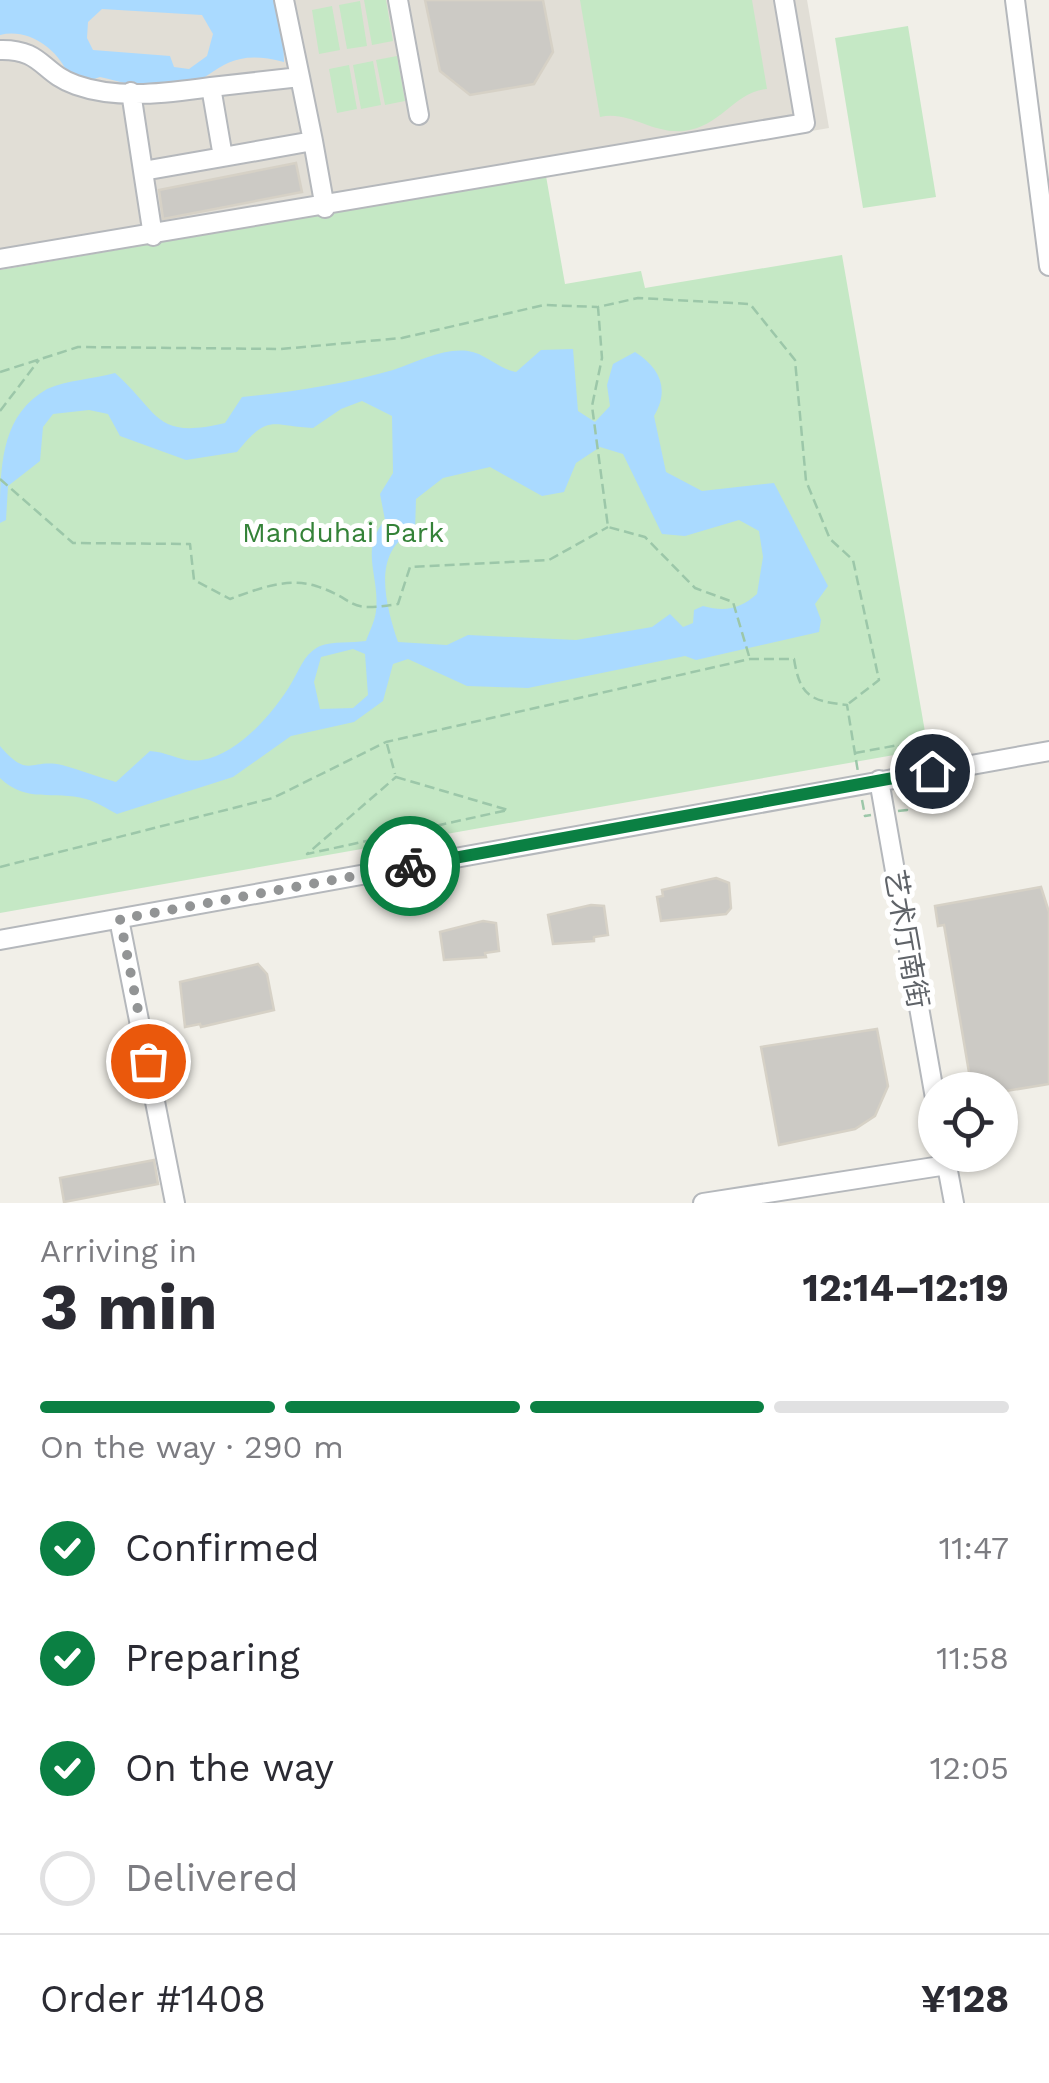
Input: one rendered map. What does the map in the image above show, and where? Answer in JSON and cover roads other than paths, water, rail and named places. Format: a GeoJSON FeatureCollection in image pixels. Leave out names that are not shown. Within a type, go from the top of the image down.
{"type":"FeatureCollection","features":[{"type":"Feature","properties":{"kind":"street"},"geometry":{"type":"LineString","coordinates":[[284,0],[325,208]]}},
{"type":"Feature","properties":{"kind":"street"},"geometry":{"type":"LineString","coordinates":[[398,0],[419,115]]}},
{"type":"Feature","properties":{"kind":"street"},"geometry":{"type":"LineString","coordinates":[[0,260],[325,208],[805,123],[784,0]]}},
{"type":"Feature","properties":{"kind":"street"},"geometry":{"type":"LineString","coordinates":[[1014,0],[1049,266]]}},
{"type":"Feature","properties":{"kind":"street"},"geometry":{"type":"LineString","coordinates":[[0,50],[26,50],[76,86],[131,92],[162,94],[300,76]]}},
{"type":"Feature","properties":{"kind":"street"},"geometry":{"type":"LineString","coordinates":[[211,87],[223,157]]}},
{"type":"Feature","properties":{"kind":"street"},"geometry":{"type":"LineString","coordinates":[[131,92],[153,236]]}},
{"type":"Feature","properties":{"kind":"street"},"geometry":{"type":"LineString","coordinates":[[143,171],[313,141]]}},
{"type":"Feature","properties":{"kind":"street"},"geometry":{"type":"LineString","coordinates":[[0,940],[1049,751]]}},
{"type":"Feature","properties":{"kind":"street","name":"艺术厅南街"},"geometry":{"type":"LineString","coordinates":[[878,780],[930,1072]]}},
{"type":"Feature","properties":{"kind":"street"},"geometry":{"type":"LineString","coordinates":[[120,919],[176,1203]]}},
{"type":"Feature","properties":{"kind":"street"},"geometry":{"type":"LineString","coordinates":[[702,1203],[918,1165]]}},
{"type":"Feature","properties":{"kind":"street"},"geometry":{"type":"LineString","coordinates":[[948,1172],[954,1203]]}},
{"type":"Feature","properties":{"kind":"water"},"geometry":{"type":"Polygon","coordinates":[[[0,0],[277,0],[282,6],[284,62],[243,58],[195,83],[156,90],[100,77],[91,80],[67,72],[56,55],[31,37],[0,35],[0,0]],[[102,9],[88,22],[87,38],[93,50],[170,56],[174,67],[189,69],[207,56],[213,34],[202,15],[102,9]]]}},
{"type":"Feature","properties":{"kind":"water"},"geometry":{"type":"Polygon","coordinates":[[[573,349],[578,411],[595,422],[610,406],[607,385],[613,364],[635,352],[651,365],[660,380],[661,397],[654,416],[666,472],[702,491],[774,483],[828,586],[815,604],[821,620],[819,632],[696,660],[685,656],[528,688],[467,686],[408,659],[393,664],[383,701],[354,722],[291,736],[233,777],[117,814],[86,799],[20,791],[0,778],[0,746],[24,765],[62,765],[116,782],[150,751],[202,760],[242,741],[275,706],[310,653],[330,643],[366,641],[376,611],[373,542],[385,520],[380,494],[393,473],[392,416],[362,401],[341,409],[313,428],[271,425],[256,432],[237,452],[186,460],[120,436],[108,414],[89,410],[53,414],[43,427],[40,461],[8,486],[6,520],[0,523],[6,445],[11,428],[31,400],[55,386],[115,373],[160,419],[184,428],[202,427],[225,423],[242,397],[356,379],[458,351],[474,352],[516,372],[541,350],[573,349]],[[600,447],[576,463],[564,492],[542,496],[490,467],[443,478],[416,499],[415,531],[392,551],[385,580],[398,642],[447,645],[468,635],[576,640],[652,627],[670,614],[683,627],[693,623],[694,610],[703,606],[732,608],[757,594],[763,557],[759,531],[739,520],[685,536],[662,534],[623,454],[600,447]],[[353,649],[321,657],[314,682],[320,709],[353,708],[368,695],[365,654],[353,649]]]}},
{"type":"Feature","properties":{"kind":"park label","name":"Manduhai Park"},"geometry":{"type":"Point","coordinates":[343,532]}}]}
